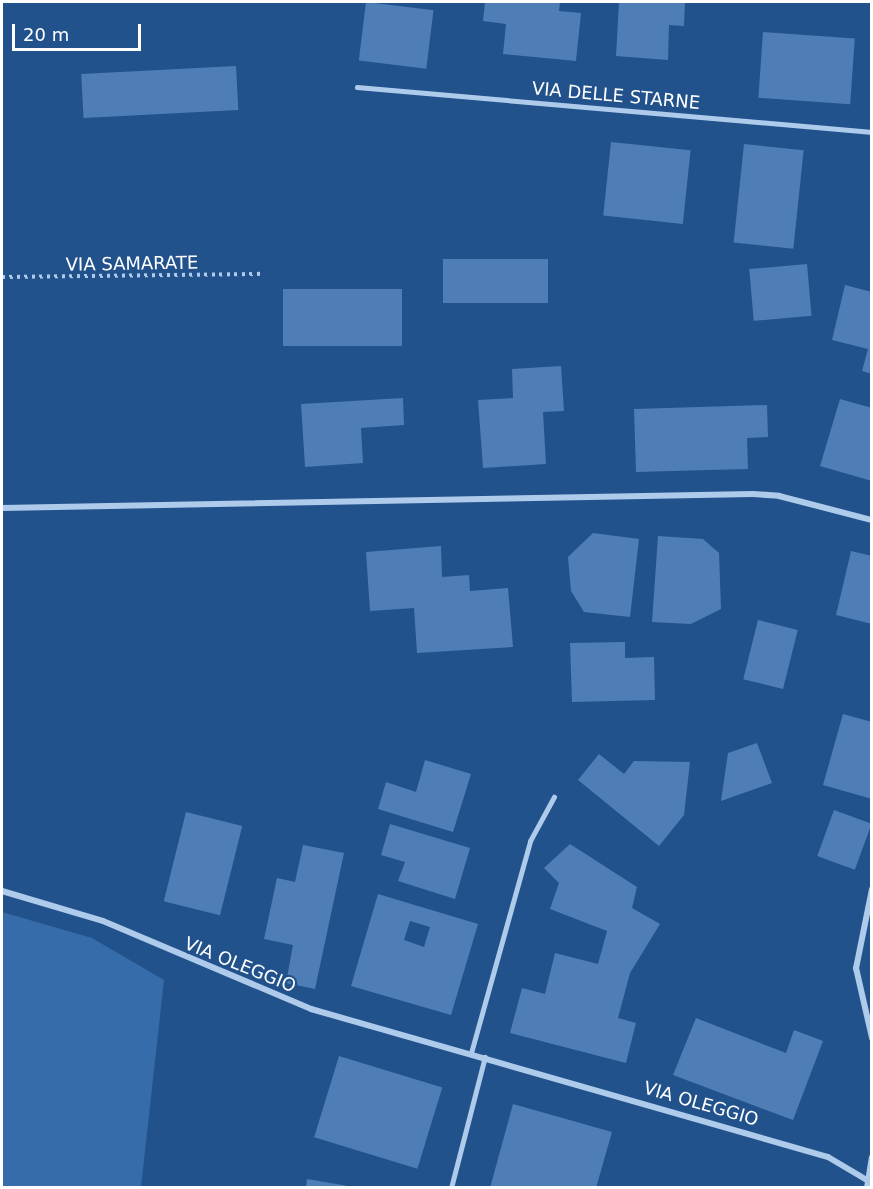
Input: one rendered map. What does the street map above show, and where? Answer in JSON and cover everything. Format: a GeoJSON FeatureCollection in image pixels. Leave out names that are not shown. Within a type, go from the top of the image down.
{"type":"FeatureCollection","features":[{"type":"Feature","properties":{"kind":"street"},"geometry":{"type":"LineString","coordinates":[[2,508],[753,494],[779,496],[872,520]]}},
{"type":"Feature","properties":{"kind":"street"},"geometry":{"type":"LineString","coordinates":[[872,889],[856,968],[872,1038]]}},
{"type":"Feature","properties":{"kind":"street","name":"VIA OLEGGIO"},"geometry":{"type":"LineString","coordinates":[[2,891],[103,921],[311,1009],[828,1157],[869,1184]]}},
{"type":"Feature","properties":{"kind":"street"},"geometry":{"type":"LineString","coordinates":[[869,1184],[872,1157]]}},
{"type":"Feature","properties":{"kind":"lane","name":"VIA DELLE STARNE"},"geometry":{"type":"LineString","coordinates":[[357,87],[872,132]]}},
{"type":"Feature","properties":{"kind":"lane"},"geometry":{"type":"LineString","coordinates":[[471,1053],[530,841],[554,797]]}},
{"type":"Feature","properties":{"kind":"lane"},"geometry":{"type":"LineString","coordinates":[[451,1188],[485,1057]]}},
{"type":"Feature","properties":{"kind":"path","name":"VIA SAMARATE"},"geometry":{"type":"LineString","coordinates":[[2,277],[262,274]]}},
{"type":"Feature","properties":{"kind":"shaded area"},"geometry":{"type":"Polygon","coordinates":[[[2,912],[92,938],[164,980],[141,1187],[2,1187],[2,912]]]}},
{"type":"Feature","properties":{"kind":"building"},"geometry":{"type":"Polygon","coordinates":[[[366,2],[433,10],[426,69],[359,61],[366,2]]]}},
{"type":"Feature","properties":{"kind":"building"},"geometry":{"type":"Polygon","coordinates":[[[485,2],[560,2],[559,11],[581,13],[576,61],[503,54],[506,24],[483,21],[485,2]]]}},
{"type":"Feature","properties":{"kind":"building"},"geometry":{"type":"Polygon","coordinates":[[[619,2],[685,2],[684,26],[669,25],[668,60],[616,56],[619,2]]]}},
{"type":"Feature","properties":{"kind":"building"},"geometry":{"type":"Polygon","coordinates":[[[763,32],[855,38],[850,104],[758,98],[763,32]]]}},
{"type":"Feature","properties":{"kind":"building"},"geometry":{"type":"Polygon","coordinates":[[[236,66],[238,110],[84,118],[81,74],[236,66]]]}},
{"type":"Feature","properties":{"kind":"building"},"geometry":{"type":"Polygon","coordinates":[[[611,142],[691,150],[683,224],[603,216],[611,142]]]}},
{"type":"Feature","properties":{"kind":"building"},"geometry":{"type":"Polygon","coordinates":[[[744,144],[804,150],[793,249],[734,242],[744,144]]]}},
{"type":"Feature","properties":{"kind":"building"},"geometry":{"type":"Polygon","coordinates":[[[443,259],[548,259],[548,303],[443,303],[443,259]]]}},
{"type":"Feature","properties":{"kind":"building"},"geometry":{"type":"Polygon","coordinates":[[[807,264],[812,316],[754,321],[749,269],[807,264]]]}},
{"type":"Feature","properties":{"kind":"building"},"geometry":{"type":"Polygon","coordinates":[[[845,285],[872,292],[872,374],[862,371],[868,349],[832,340],[845,285]]]}},
{"type":"Feature","properties":{"kind":"building"},"geometry":{"type":"Polygon","coordinates":[[[283,289],[402,289],[402,346],[283,346],[283,289]]]}},
{"type":"Feature","properties":{"kind":"building"},"geometry":{"type":"Polygon","coordinates":[[[561,366],[564,411],[543,412],[546,464],[483,468],[478,400],[513,398],[512,369],[561,366]]]}},
{"type":"Feature","properties":{"kind":"building"},"geometry":{"type":"Polygon","coordinates":[[[403,398],[404,425],[361,428],[363,463],[305,467],[301,404],[403,398]]]}},
{"type":"Feature","properties":{"kind":"building"},"geometry":{"type":"Polygon","coordinates":[[[840,399],[872,408],[872,481],[820,466],[840,399]]]}},
{"type":"Feature","properties":{"kind":"building"},"geometry":{"type":"Polygon","coordinates":[[[767,405],[768,437],[747,438],[748,469],[636,472],[634,409],[767,405]]]}},
{"type":"Feature","properties":{"kind":"building"},"geometry":{"type":"Polygon","coordinates":[[[593,533],[639,539],[630,617],[584,612],[571,591],[568,557],[593,533]]]}},
{"type":"Feature","properties":{"kind":"building"},"geometry":{"type":"Polygon","coordinates":[[[658,536],[703,539],[719,553],[721,609],[691,624],[652,622],[658,536]]]}},
{"type":"Feature","properties":{"kind":"building"},"geometry":{"type":"Polygon","coordinates":[[[441,546],[442,577],[469,575],[470,591],[508,588],[513,647],[417,653],[414,608],[370,611],[366,552],[441,546]]]}},
{"type":"Feature","properties":{"kind":"building"},"geometry":{"type":"Polygon","coordinates":[[[851,551],[872,556],[872,624],[836,615],[851,551]]]}},
{"type":"Feature","properties":{"kind":"building"},"geometry":{"type":"Polygon","coordinates":[[[758,620],[798,630],[783,689],[743,679],[758,620]]]}},
{"type":"Feature","properties":{"kind":"building"},"geometry":{"type":"Polygon","coordinates":[[[625,642],[625,658],[654,657],[655,700],[572,702],[570,643],[625,642]]]}},
{"type":"Feature","properties":{"kind":"building"},"geometry":{"type":"Polygon","coordinates":[[[843,714],[872,722],[872,799],[823,785],[843,714]]]}},
{"type":"Feature","properties":{"kind":"building"},"geometry":{"type":"Polygon","coordinates":[[[757,743],[772,783],[721,801],[728,753],[757,743]]]}},
{"type":"Feature","properties":{"kind":"building"},"geometry":{"type":"Polygon","coordinates":[[[599,754],[624,774],[634,761],[690,762],[684,815],[659,846],[578,780],[599,754]]]}},
{"type":"Feature","properties":{"kind":"building"},"geometry":{"type":"Polygon","coordinates":[[[425,760],[471,774],[453,832],[378,809],[386,782],[416,792],[425,760]]]}},
{"type":"Feature","properties":{"kind":"building"},"geometry":{"type":"Polygon","coordinates":[[[834,810],[872,824],[855,870],[817,856],[834,810]]]}},
{"type":"Feature","properties":{"kind":"building"},"geometry":{"type":"Polygon","coordinates":[[[186,812],[242,826],[220,915],[164,901],[186,812]]]}},
{"type":"Feature","properties":{"kind":"building"},"geometry":{"type":"Polygon","coordinates":[[[390,824],[470,848],[455,899],[398,881],[405,862],[381,855],[390,824]]]}},
{"type":"Feature","properties":{"kind":"building"},"geometry":{"type":"Polygon","coordinates":[[[570,844],[637,887],[632,908],[660,924],[630,973],[618,1018],[636,1023],[626,1063],[510,1033],[522,988],[545,994],[555,953],[598,964],[607,931],[550,909],[559,883],[544,868],[570,844]]]}},
{"type":"Feature","properties":{"kind":"building"},"geometry":{"type":"Polygon","coordinates":[[[303,845],[344,853],[315,989],[286,983],[293,945],[264,939],[277,878],[295,882],[303,845]]]}},
{"type":"Feature","properties":{"kind":"building"},"geometry":{"type":"Polygon","coordinates":[[[378,894],[478,924],[451,1015],[351,986],[378,894]],[[410,921],[404,940],[424,947],[430,927],[410,921]]]}},
{"type":"Feature","properties":{"kind":"building"},"geometry":{"type":"Polygon","coordinates":[[[696,1018],[786,1053],[794,1030],[823,1041],[793,1120],[673,1075],[696,1018]]]}},
{"type":"Feature","properties":{"kind":"building"},"geometry":{"type":"Polygon","coordinates":[[[339,1056],[442,1088],[417,1169],[314,1137],[339,1056]]]}},
{"type":"Feature","properties":{"kind":"building"},"geometry":{"type":"Polygon","coordinates":[[[513,1104],[612,1132],[596,1188],[490,1188],[513,1104]]]}},
{"type":"Feature","properties":{"kind":"building"},"geometry":{"type":"Polygon","coordinates":[[[307,1179],[348,1186],[348,1188],[306,1188],[307,1179]]]}}]}
